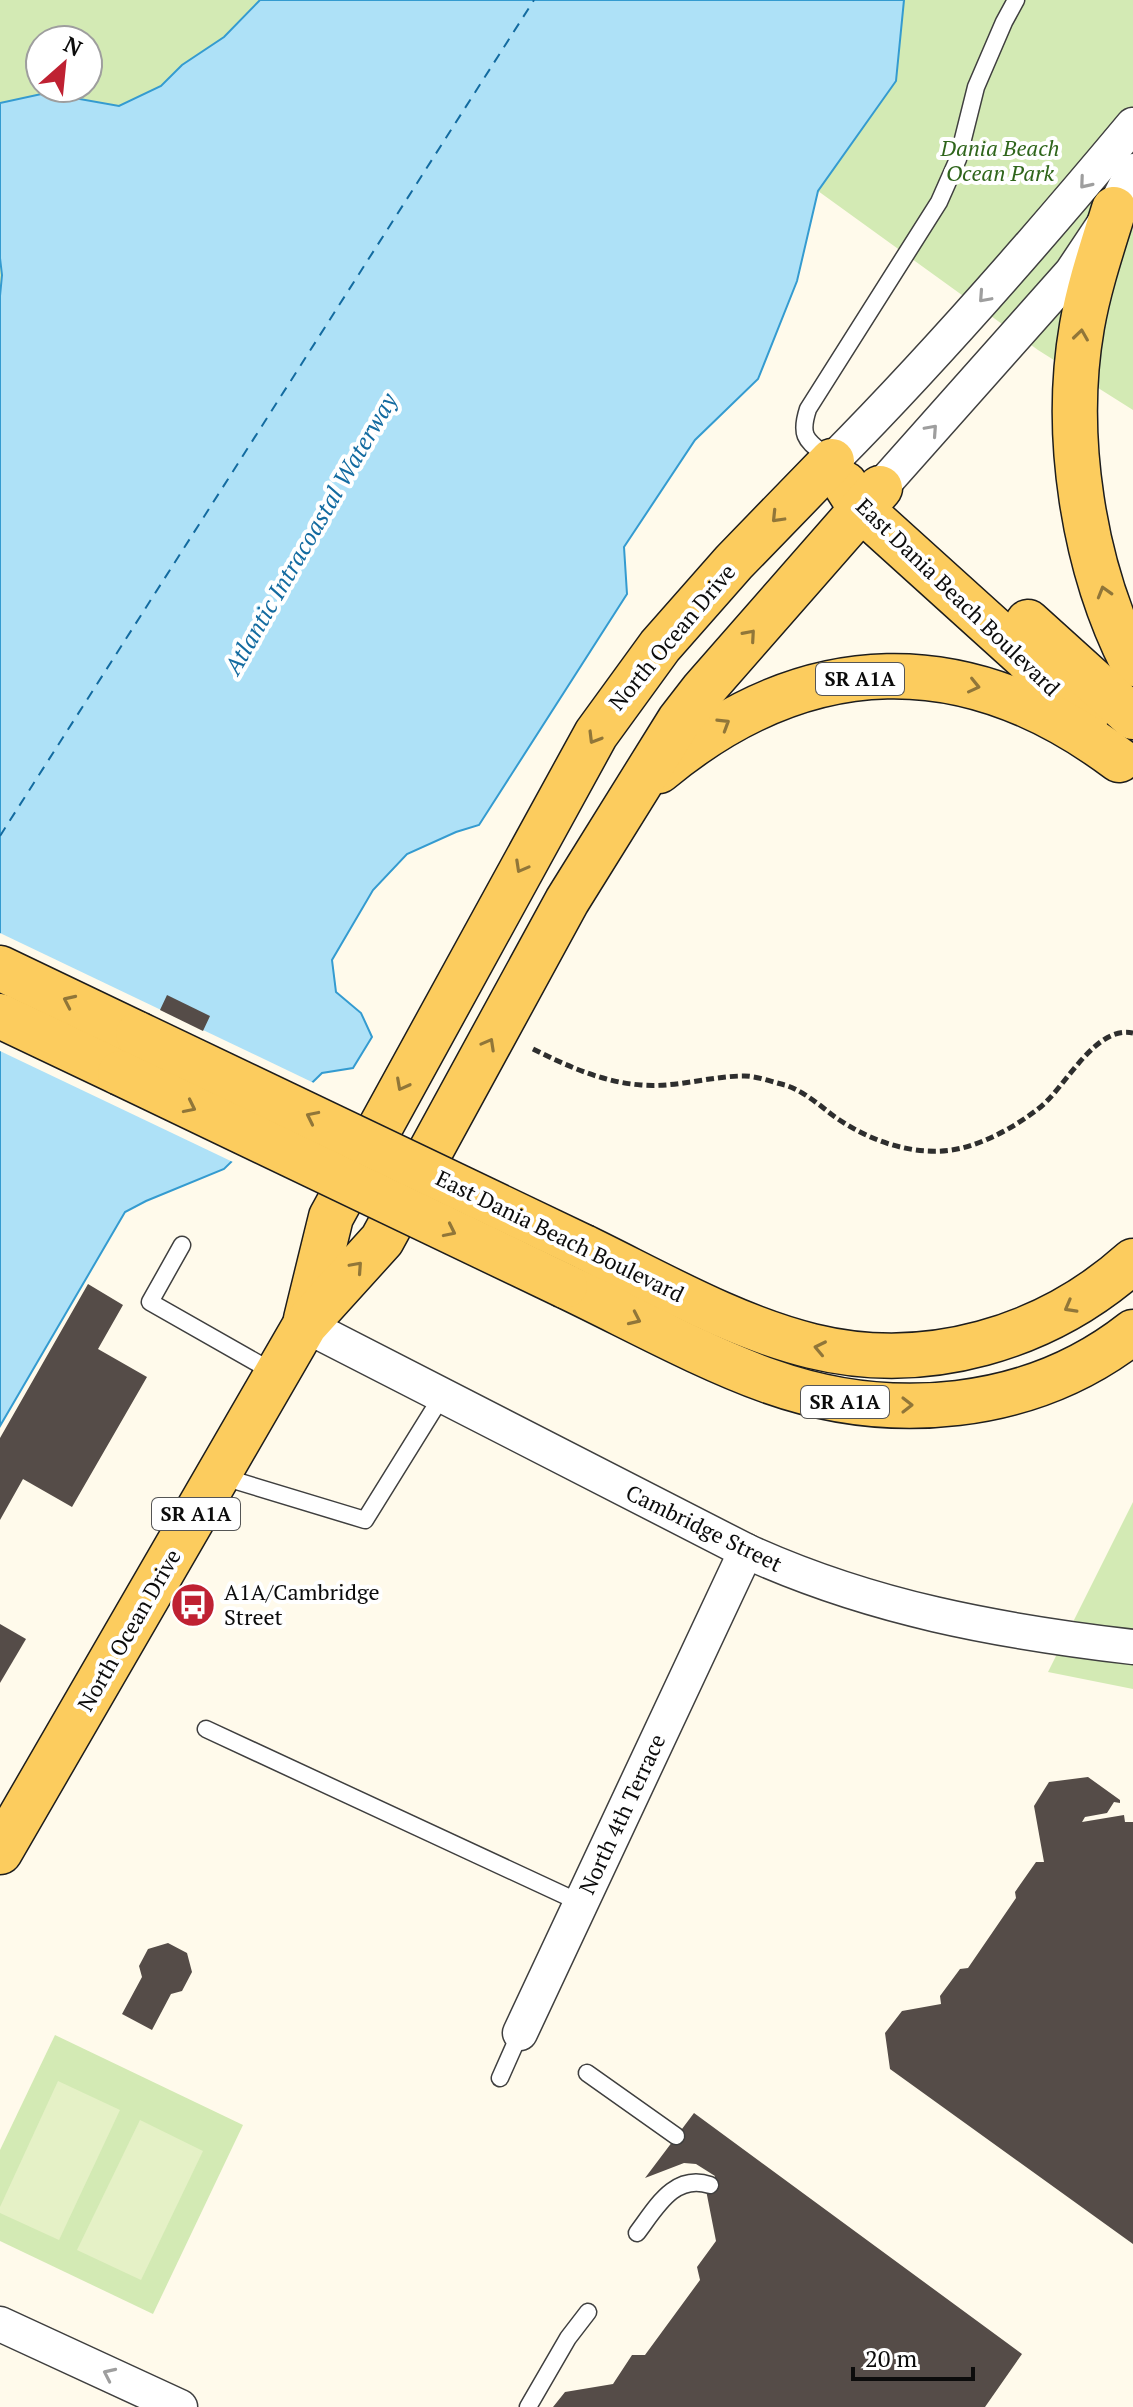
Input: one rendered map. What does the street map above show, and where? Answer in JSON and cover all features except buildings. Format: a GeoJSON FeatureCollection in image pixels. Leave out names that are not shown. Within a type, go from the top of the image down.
{"type":"FeatureCollection","features":[{"type":"Feature","properties":{"kind":"main road"},"geometry":{"type":"LineString","coordinates":[[1124,190],[1089,292],[1081,329],[1075,409],[1076,448],[1087,528],[1120,638],[1133,664]]}},
{"type":"Feature","properties":{"kind":"main road","name":"East Dania Beach Boulevard"},"geometry":{"type":"LineString","coordinates":[[832,461],[1027,659],[1126,766]]}},
{"type":"Feature","properties":{"kind":"main road","name":"North Ocean Drive"},"geometry":{"type":"LineString","coordinates":[[305,1325],[331,1217],[596,734],[660,646],[734,562],[832,461]]}},
{"type":"Feature","properties":{"kind":"main road","name":"East Dania Beach Boulevard"},"geometry":{"type":"LineString","coordinates":[[870,499],[1133,717]]}},
{"type":"Feature","properties":{"kind":"main road","name":"North Ocean Drive"},"geometry":{"type":"LineString","coordinates":[[0,1852],[305,1325],[382,1240],[567,901],[623,811],[697,697],[870,499]]}},
{"type":"Feature","properties":{"kind":"main road","name":"SR A1A"},"geometry":{"type":"LineString","coordinates":[[623,811],[676,757],[742,713],[796,690],[851,679],[913,677],[994,691],[1056,717],[1126,766]]}},
{"type":"Feature","properties":{"kind":"main road","name":"East Dania Beach Boulevard"},"geometry":{"type":"LineString","coordinates":[[0,968],[702,1304],[810,1346],[849,1354],[921,1356],[996,1340],[1093,1294],[1133,1261]]}},
{"type":"Feature","properties":{"kind":"main road","name":"East Dania Beach Boulevard"},"geometry":{"type":"LineString","coordinates":[[0,1016],[769,1381],[845,1402],[949,1404],[1022,1391],[1057,1378],[1133,1332]]}},
{"type":"Feature","properties":{"kind":"street","name":"North Ocean Drive"},"geometry":{"type":"LineString","coordinates":[[832,461],[1037,240],[1133,125]]}},
{"type":"Feature","properties":{"kind":"street","name":"North Ocean Drive"},"geometry":{"type":"LineString","coordinates":[[870,499],[1064,281],[1124,190]]}},
{"type":"Feature","properties":{"kind":"street","name":"Cambridge Street"},"geometry":{"type":"LineString","coordinates":[[305,1325],[746,1551],[807,1577],[896,1607],[1023,1632],[1133,1647]]}},
{"type":"Feature","properties":{"kind":"street","name":"North 4th Terrace"},"geometry":{"type":"LineString","coordinates":[[520,2033],[746,1551]]}},
{"type":"Feature","properties":{"kind":"street"},"geometry":{"type":"LineString","coordinates":[[0,2324],[180,2407]]}},
{"type":"Feature","properties":{"kind":"lane"},"geometry":{"type":"LineString","coordinates":[[832,461],[805,437],[802,427],[808,409],[939,202],[958,159],[976,87],[1016,0]]}},
{"type":"Feature","properties":{"kind":"lane"},"geometry":{"type":"LineString","coordinates":[[182,1245],[150,1302],[277,1374]]}},
{"type":"Feature","properties":{"kind":"lane"},"geometry":{"type":"LineString","coordinates":[[218,1475],[365,1520],[442,1396]]}},
{"type":"Feature","properties":{"kind":"lane"},"geometry":{"type":"LineString","coordinates":[[206,1729],[581,1903]]}},
{"type":"Feature","properties":{"kind":"lane","name":"North 4th Terrace"},"geometry":{"type":"LineString","coordinates":[[500,2078],[520,2033]]}},
{"type":"Feature","properties":{"kind":"lane"},"geometry":{"type":"LineString","coordinates":[[587,2073],[676,2136]]}},
{"type":"Feature","properties":{"kind":"lane"},"geometry":{"type":"LineString","coordinates":[[637,2233],[676,2187],[698,2181],[710,2185]]}},
{"type":"Feature","properties":{"kind":"lane"},"geometry":{"type":"LineString","coordinates":[[528,2407],[568,2338],[588,2312]]}},
{"type":"Feature","properties":{"kind":"path"},"geometry":{"type":"LineString","coordinates":[[521,1043],[590,1075],[643,1086],[747,1076],[768,1081],[790,1087],[811,1098],[872,1138],[892,1145],[937,1151],[960,1149],[1002,1131],[1037,1110],[1053,1097],[1101,1042],[1113,1034],[1133,1033]]}},
{"type":"Feature","properties":{"kind":"green space"},"geometry":{"type":"Polygon","coordinates":[[[0,0],[267,0],[0,521],[0,0]]]}},
{"type":"Feature","properties":{"kind":"green space","name":"Dania Beach Ocean Park"},"geometry":{"type":"Polygon","coordinates":[[[904,0],[1133,0],[1133,410],[1038,350],[818,191],[896,81],[904,0]]]}},
{"type":"Feature","properties":{"kind":"green space"},"geometry":{"type":"Polygon","coordinates":[[[1133,1502],[1133,1689],[1048,1672],[1133,1502]]]}},
{"type":"Feature","properties":{"kind":"green space"},"geometry":{"type":"Polygon","coordinates":[[[55,2035],[243,2125],[153,2314],[0,2241],[0,2150],[55,2035]]]}},
{"type":"Feature","properties":{"kind":"green space"},"geometry":{"type":"Polygon","coordinates":[[[58,2081],[120,2110],[59,2240],[0,2213],[0,2207],[58,2081]]]}},
{"type":"Feature","properties":{"kind":"green space"},"geometry":{"type":"Polygon","coordinates":[[[140,2120],[203,2151],[141,2280],[77,2250],[140,2120]]]}},
{"type":"Feature","properties":{"kind":"water","name":"Atlantic Intracoastal Waterway"},"geometry":{"type":"Polygon","coordinates":[[[260,0],[904,0],[896,81],[818,191],[797,281],[758,379],[695,440],[624,547],[627,594],[479,825],[407,854],[373,890],[332,960],[336,992],[361,1013],[372,1037],[353,1068],[322,1073],[224,1169],[125,1212],[0,1426],[0,103],[24,98],[24,104],[119,106],[161,86],[182,65],[224,37],[260,0]]]}},
{"type":"Feature","properties":{"kind":"pier"},"geometry":{"type":"Polygon","coordinates":[[[0,933],[316,1084],[235,1163],[0,1051],[0,933]]]}},
{"type":"Feature","properties":{"kind":"ferry route"},"geometry":{"type":"LineString","coordinates":[[0,836],[534,0]]}},
{"type":"Feature","properties":{"kind":"place","name":"A1A/Cambridge Street"},"geometry":{"type":"Point","coordinates":[193,1605]}}]}
